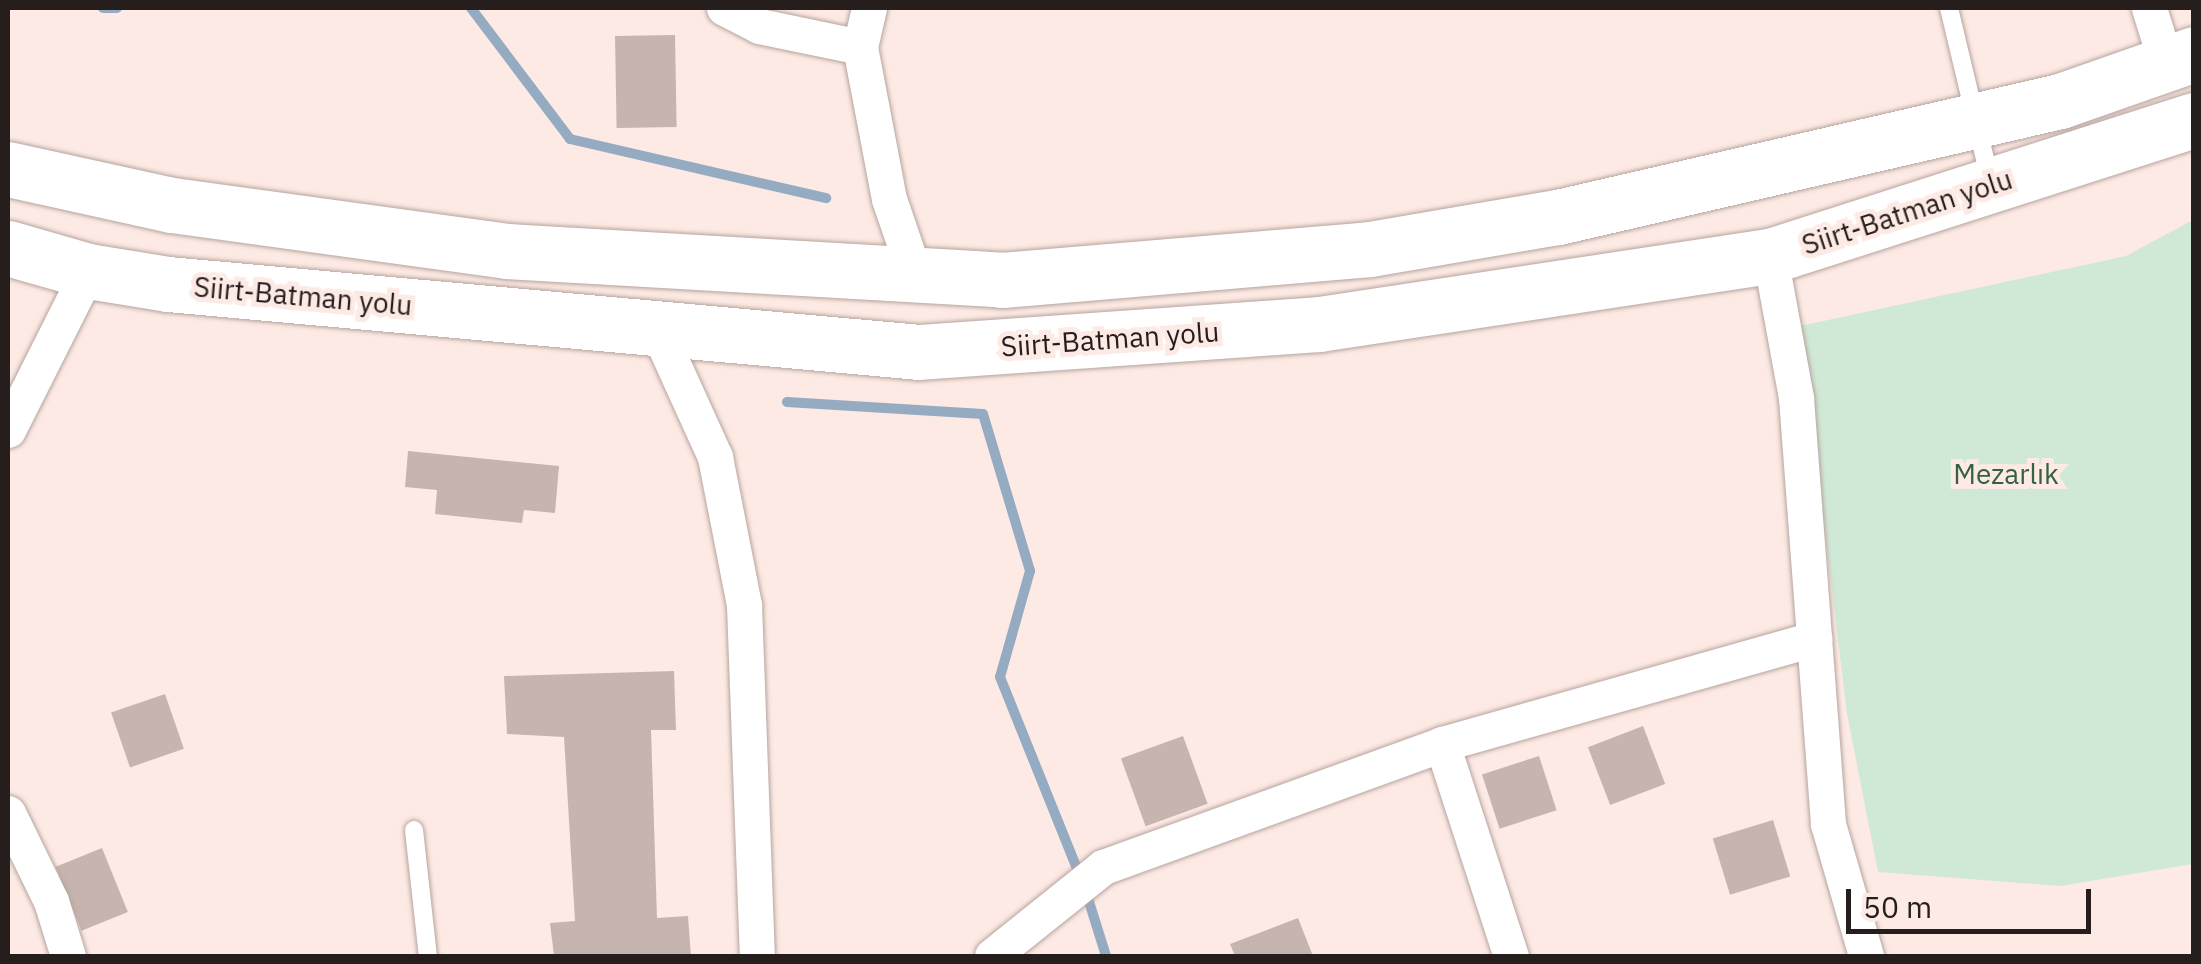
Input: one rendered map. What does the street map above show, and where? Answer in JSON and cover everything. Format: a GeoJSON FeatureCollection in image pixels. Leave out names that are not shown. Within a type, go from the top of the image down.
{"type":"FeatureCollection","features":[{"type":"Feature","properties":{"kind":"highway"},"geometry":{"type":"LineString","coordinates":[[8,169],[172,205],[506,251],[1002,280],[1370,250],[1558,218],[2060,101],[2180,58]]}},
{"type":"Feature","properties":{"kind":"highway","name":"Siirt-Batman yolu"},"geometry":{"type":"LineString","coordinates":[[8,248],[88,271],[919,352],[1319,324],[1770,256],[2194,120]]}},
{"type":"Feature","properties":{"kind":"street"},"geometry":{"type":"LineString","coordinates":[[724,8],[759,26],[860,47]]}},
{"type":"Feature","properties":{"kind":"street"},"geometry":{"type":"LineString","coordinates":[[869,8],[860,47],[889,199],[915,276]]}},
{"type":"Feature","properties":{"kind":"street"},"geometry":{"type":"LineString","coordinates":[[2149,8],[2180,58]]}},
{"type":"Feature","properties":{"kind":"street"},"geometry":{"type":"LineString","coordinates":[[1770,256],[1796,398],[1828,824],[1866,956]]}},
{"type":"Feature","properties":{"kind":"street"},"geometry":{"type":"LineString","coordinates":[[8,430],[88,271]]}},
{"type":"Feature","properties":{"kind":"street"},"geometry":{"type":"LineString","coordinates":[[658,329],[715,457],[744,605],[757,956]]}},
{"type":"Feature","properties":{"kind":"street"},"geometry":{"type":"LineString","coordinates":[[992,956],[1102,867],[1442,744],[1814,638]]}},
{"type":"Feature","properties":{"kind":"street"},"geometry":{"type":"LineString","coordinates":[[1442,744],[1510,956]]}},
{"type":"Feature","properties":{"kind":"street"},"geometry":{"type":"LineString","coordinates":[[8,813],[52,901],[68,956]]}},
{"type":"Feature","properties":{"kind":"lane"},"geometry":{"type":"LineString","coordinates":[[1948,8],[1991,185]]}},
{"type":"Feature","properties":{"kind":"lane"},"geometry":{"type":"LineString","coordinates":[[414,830],[428,956]]}},
{"type":"Feature","properties":{"kind":"green space","name":"Mezarlık"},"geometry":{"type":"Polygon","coordinates":[[[2193,220],[2193,864],[2060,886],[1878,872],[1847,714],[1800,326],[2126,256],[2193,220]]]}},
{"type":"Feature","properties":{"kind":"building"},"geometry":{"type":"Polygon","coordinates":[[[675,35],[677,127],[617,128],[615,36],[675,35]]]}},
{"type":"Feature","properties":{"kind":"building"},"geometry":{"type":"Polygon","coordinates":[[[408,451],[559,466],[555,513],[524,510],[522,523],[435,514],[437,490],[405,487],[408,451]]]}},
{"type":"Feature","properties":{"kind":"building"},"geometry":{"type":"Polygon","coordinates":[[[674,671],[676,730],[651,730],[657,918],[688,916],[691,956],[554,956],[550,923],[575,921],[564,737],[507,734],[504,676],[674,671]]]}},
{"type":"Feature","properties":{"kind":"building"},"geometry":{"type":"Polygon","coordinates":[[[165,694],[184,749],[130,767],[111,713],[165,694]]]}},
{"type":"Feature","properties":{"kind":"building"},"geometry":{"type":"Polygon","coordinates":[[[1643,726],[1665,784],[1610,805],[1588,747],[1643,726]]]}},
{"type":"Feature","properties":{"kind":"building"},"geometry":{"type":"Polygon","coordinates":[[[1183,736],[1208,804],[1146,826],[1121,759],[1183,736]]]}},
{"type":"Feature","properties":{"kind":"building"},"geometry":{"type":"Polygon","coordinates":[[[1539,756],[1557,810],[1500,829],[1482,775],[1539,756]]]}},
{"type":"Feature","properties":{"kind":"building"},"geometry":{"type":"Polygon","coordinates":[[[1773,820],[1790,876],[1730,895],[1713,838],[1773,820]]]}},
{"type":"Feature","properties":{"kind":"building"},"geometry":{"type":"Polygon","coordinates":[[[102,848],[128,912],[81,931],[56,867],[102,848]]]}},
{"type":"Feature","properties":{"kind":"building"},"geometry":{"type":"Polygon","coordinates":[[[1298,918],[1313,956],[1235,956],[1230,944],[1298,918]]]}},
{"type":"Feature","properties":{"kind":"waterway"},"geometry":{"type":"LineString","coordinates":[[103,8],[117,8]]}},
{"type":"Feature","properties":{"kind":"waterway"},"geometry":{"type":"LineString","coordinates":[[471,8],[570,139],[826,198]]}},
{"type":"Feature","properties":{"kind":"waterway"},"geometry":{"type":"LineString","coordinates":[[787,402],[983,414],[1030,571],[1000,677],[1080,876]]}},
{"type":"Feature","properties":{"kind":"waterway"},"geometry":{"type":"LineString","coordinates":[[1086,892],[1106,956]]}}]}
